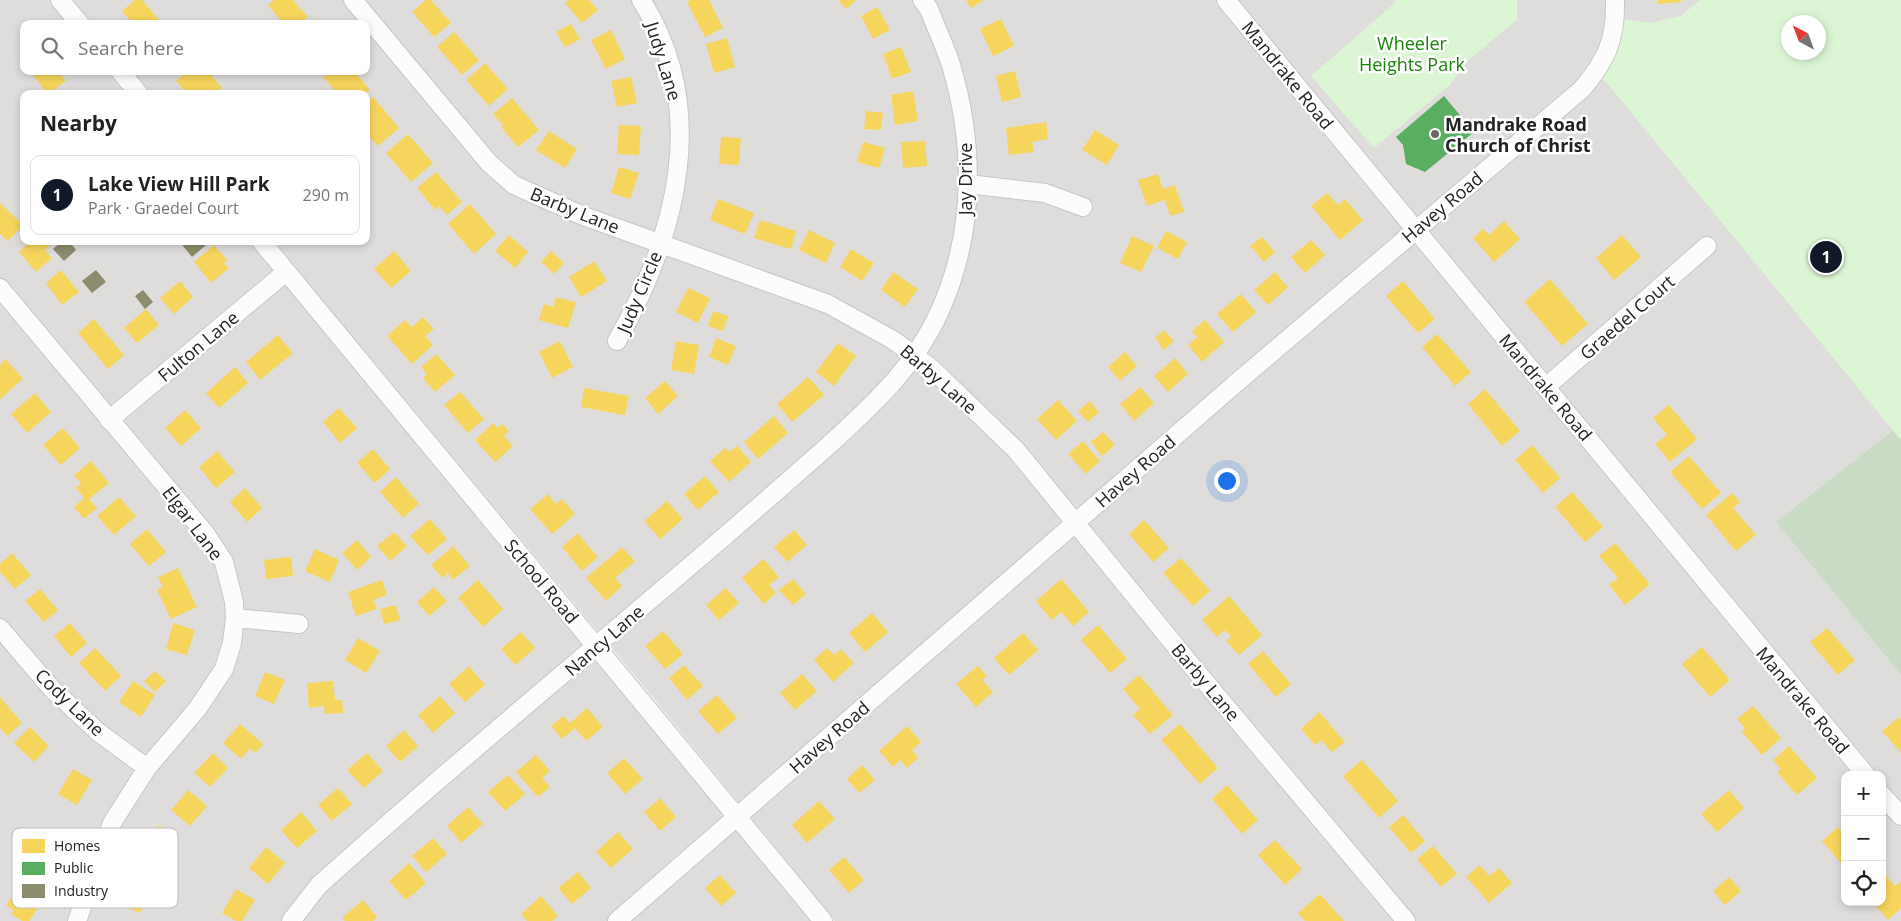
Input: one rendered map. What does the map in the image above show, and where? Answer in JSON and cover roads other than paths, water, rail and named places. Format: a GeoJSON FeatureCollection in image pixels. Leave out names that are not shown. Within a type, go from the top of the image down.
{"type":"FeatureCollection","features":[{"type":"Feature","properties":{"kind":"street"},"geometry":{"type":"LineString","coordinates":[[60,0],[77,20]]}},
{"type":"Feature","properties":{"kind":"street","name":"Barby Lane"},"geometry":{"type":"LineString","coordinates":[[353,0],[370,20]]}},
{"type":"Feature","properties":{"kind":"street","name":"Judy Lane"},"geometry":{"type":"LineString","coordinates":[[641,0],[660,36],[675,84],[682,137],[681,157],[672,204],[660,242]]}},
{"type":"Feature","properties":{"kind":"street","name":"Jay Drive"},"geometry":{"type":"LineString","coordinates":[[914,355],[922,345],[944,302],[959,257],[966,221],[968,184],[966,134],[954,78],[928,9],[922,0]]}},
{"type":"Feature","properties":{"kind":"street","name":"Mandrake Road"},"geometry":{"type":"LineString","coordinates":[[1226,0],[1863,771]]}},
{"type":"Feature","properties":{"kind":"street","name":"Havey Road"},"geometry":{"type":"LineString","coordinates":[[617,921],[1075,523],[1582,89],[1610,47],[1615,0]]}},
{"type":"Feature","properties":{"kind":"street","name":"Barby Lane"},"geometry":{"type":"LineString","coordinates":[[370,20],[489,163],[514,185],[581,215],[828,304],[870,326],[930,367],[1002,435],[1406,921]]}},
{"type":"Feature","properties":{"kind":"street"},"geometry":{"type":"LineString","coordinates":[[123,75],[135,90]]}},
{"type":"Feature","properties":{"kind":"street"},"geometry":{"type":"LineString","coordinates":[[968,184],[1045,193],[1083,207]]}},
{"type":"Feature","properties":{"kind":"street","name":"Judy Circle"},"geometry":{"type":"LineString","coordinates":[[617,341],[639,300],[660,242]]}},
{"type":"Feature","properties":{"kind":"street","name":"School Road"},"geometry":{"type":"LineString","coordinates":[[264,245],[823,921]]}},
{"type":"Feature","properties":{"kind":"street","name":"Graedel Court"},"geometry":{"type":"LineString","coordinates":[[1546,387],[1707,246]]}},
{"type":"Feature","properties":{"kind":"street","name":"Fulton Lane"},"geometry":{"type":"LineString","coordinates":[[109,420],[286,272]]}},
{"type":"Feature","properties":{"kind":"street","name":"Elgar Lane"},"geometry":{"type":"LineString","coordinates":[[0,288],[205,533],[224,562],[232,594],[235,618],[227,660],[215,686],[147,768],[111,828]]}},
{"type":"Feature","properties":{"kind":"street","name":"Nancy Lane"},"geometry":{"type":"LineString","coordinates":[[290,921],[319,885],[372,838],[802,470],[881,397],[914,355]]}},
{"type":"Feature","properties":{"kind":"street"},"geometry":{"type":"LineString","coordinates":[[235,618],[299,624]]}},
{"type":"Feature","properties":{"kind":"street","name":"Cody Lane"},"geometry":{"type":"LineString","coordinates":[[0,628],[52,689],[98,732],[147,768]]}},
{"type":"Feature","properties":{"kind":"street"},"geometry":{"type":"LineString","coordinates":[[1886,799],[1901,816]]}},
{"type":"Feature","properties":{"kind":"street","name":"Elgar Lane"},"geometry":{"type":"LineString","coordinates":[[77,921],[82,908]]}},
{"type":"Feature","properties":{"kind":"place","name":"Mandrake Road Church of Christ"},"geometry":{"type":"Point","coordinates":[1435,134]}},
{"type":"Feature","properties":{"kind":"place","name":"Lake View Hill Park"},"geometry":{"type":"Point","coordinates":[1826,257]}},
{"type":"Feature","properties":{"kind":"park label","name":"Wheeler Heights Park"},"geometry":{"type":"Point","coordinates":[1412,53]}}]}
